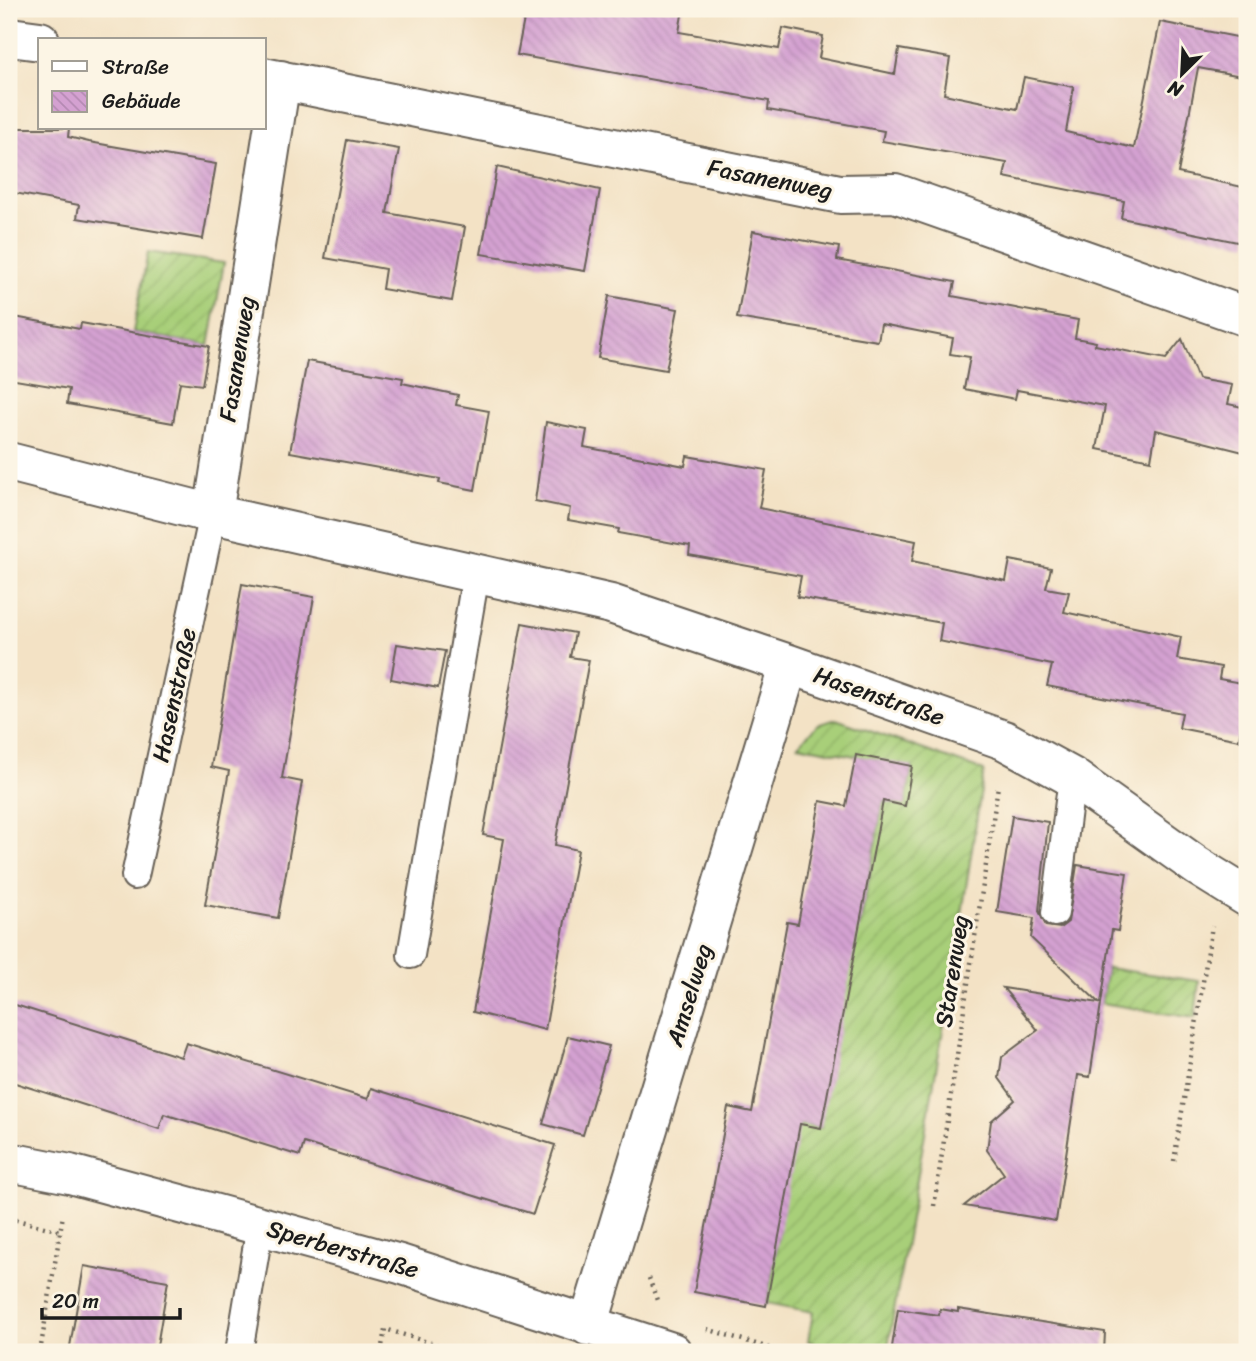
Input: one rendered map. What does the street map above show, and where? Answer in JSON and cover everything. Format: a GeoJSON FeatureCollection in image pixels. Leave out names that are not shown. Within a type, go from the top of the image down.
{"type":"FeatureCollection","features":[{"type":"Feature","properties":{"kind":"street"},"geometry":{"type":"LineString","coordinates":[[10,37],[38,41]]}},
{"type":"Feature","properties":{"kind":"street","name":"Fasanenweg"},"geometry":{"type":"LineString","coordinates":[[266,123],[272,79],[839,194],[895,193],[1247,317]]}},
{"type":"Feature","properties":{"kind":"street","name":"Fasanenweg"},"geometry":{"type":"LineString","coordinates":[[213,514],[265,130]]}},
{"type":"Feature","properties":{"kind":"street","name":"Hasenstraße"},"geometry":{"type":"LineString","coordinates":[[9,462],[213,514],[611,604],[789,664],[1004,740],[1072,777],[1233,889]]}},
{"type":"Feature","properties":{"kind":"street","name":"Amselweg"},"geometry":{"type":"LineString","coordinates":[[589,1326],[789,664]]}},
{"type":"Feature","properties":{"kind":"street","name":"Sperberstraße"},"geometry":{"type":"LineString","coordinates":[[9,1162],[70,1174],[400,1264],[589,1326],[666,1337]]}},
{"type":"Feature","properties":{"kind":"lane","name":"Hasenstraße"},"geometry":{"type":"LineString","coordinates":[[135,876],[213,514]]}},
{"type":"Feature","properties":{"kind":"lane"},"geometry":{"type":"LineString","coordinates":[[411,955],[476,574]]}},
{"type":"Feature","properties":{"kind":"lane"},"geometry":{"type":"LineString","coordinates":[[1055,913],[1072,777]]}},
{"type":"Feature","properties":{"kind":"lane"},"geometry":{"type":"LineString","coordinates":[[239,1352],[260,1226]]}},
{"type":"Feature","properties":{"kind":"path","name":"Starenweg"},"geometry":{"type":"LineString","coordinates":[[934,1206],[1004,740]]}},
{"type":"Feature","properties":{"kind":"path"},"geometry":{"type":"LineString","coordinates":[[1174,1161],[1233,889]]}},
{"type":"Feature","properties":{"kind":"path"},"geometry":{"type":"LineString","coordinates":[[9,1218],[60,1231]]}},
{"type":"Feature","properties":{"kind":"path"},"geometry":{"type":"LineString","coordinates":[[40,1352],[59,1238]]}},
{"type":"Feature","properties":{"kind":"path"},"geometry":{"type":"LineString","coordinates":[[648,1276],[666,1337],[782,1352]]}},
{"type":"Feature","properties":{"kind":"path"},"geometry":{"type":"LineString","coordinates":[[381,1352],[385,1329],[460,1352]]}},
{"type":"Feature","properties":{"kind":"green space"},"geometry":{"type":"Polygon","coordinates":[[[148,252],[224,263],[209,346],[133,332],[148,252]]]}},
{"type":"Feature","properties":{"kind":"green space"},"geometry":{"type":"Polygon","coordinates":[[[836,719],[984,771],[952,978],[887,1352],[839,1352],[808,1341],[813,1312],[767,1303],[779,1234],[775,1120],[821,1128],[829,922],[860,927],[883,801],[905,805],[912,767],[798,745],[817,725],[836,719]]]}},
{"type":"Feature","properties":{"kind":"green space"},"geometry":{"type":"Polygon","coordinates":[[[1107,968],[1199,981],[1195,1018],[1101,1003],[1107,968]]]}},
{"type":"Feature","properties":{"kind":"building"},"geometry":{"type":"Polygon","coordinates":[[[526,9],[683,9],[679,32],[779,49],[783,28],[823,36],[819,58],[895,74],[899,49],[950,58],[944,94],[1017,109],[1024,77],[1074,87],[1066,132],[1134,148],[1160,22],[1247,39],[1247,77],[1198,68],[1178,173],[1247,188],[1247,244],[1121,218],[1124,201],[1004,177],[1007,163],[882,141],[884,131],[768,110],[769,101],[517,55],[526,9]]]}},
{"type":"Feature","properties":{"kind":"building"},"geometry":{"type":"Polygon","coordinates":[[[9,128],[69,130],[68,137],[89,142],[216,164],[203,239],[77,218],[79,205],[9,192],[9,128]]]}},
{"type":"Feature","properties":{"kind":"building"},"geometry":{"type":"Polygon","coordinates":[[[347,140],[399,149],[387,213],[465,227],[452,301],[382,289],[385,269],[325,258],[347,140]]]}},
{"type":"Feature","properties":{"kind":"building"},"geometry":{"type":"Polygon","coordinates":[[[497,167],[600,190],[585,271],[481,254],[497,167]]]}},
{"type":"Feature","properties":{"kind":"building"},"geometry":{"type":"Polygon","coordinates":[[[753,231],[839,247],[837,260],[955,282],[952,296],[1078,320],[1075,338],[1096,342],[1095,345],[1166,359],[1182,339],[1198,379],[1232,385],[1228,404],[1247,408],[1247,453],[1156,430],[1151,460],[1097,449],[1105,406],[1017,390],[1015,399],[964,389],[970,357],[950,354],[953,338],[881,324],[878,341],[737,318],[753,231]]]}},
{"type":"Feature","properties":{"kind":"building"},"geometry":{"type":"Polygon","coordinates":[[[609,296],[678,309],[666,370],[598,358],[609,296]]]}},
{"type":"Feature","properties":{"kind":"building"},"geometry":{"type":"Polygon","coordinates":[[[9,316],[80,329],[81,323],[209,346],[202,385],[180,382],[173,423],[67,404],[69,389],[9,379],[9,316]]]}},
{"type":"Feature","properties":{"kind":"building"},"geometry":{"type":"Polygon","coordinates":[[[307,361],[403,378],[402,383],[458,395],[456,405],[489,411],[475,490],[439,483],[440,479],[290,452],[307,361]]]}},
{"type":"Feature","properties":{"kind":"building"},"geometry":{"type":"Polygon","coordinates":[[[546,422],[587,430],[584,447],[685,466],[687,456],[766,470],[759,508],[916,541],[912,561],[1006,581],[1010,560],[1051,568],[1046,588],[1069,592],[1064,612],[1181,637],[1177,659],[1221,667],[1219,679],[1247,684],[1239,740],[1179,728],[1182,713],[1047,686],[1052,665],[939,641],[942,623],[797,597],[801,576],[689,555],[690,546],[618,533],[619,529],[568,520],[570,508],[535,501],[546,422]]]}},
{"type":"Feature","properties":{"kind":"building"},"geometry":{"type":"Polygon","coordinates":[[[242,584],[314,597],[282,778],[302,782],[278,918],[205,905],[229,771],[211,767],[242,584]]]}},
{"type":"Feature","properties":{"kind":"building"},"geometry":{"type":"Polygon","coordinates":[[[522,623],[575,633],[570,657],[589,660],[555,845],[578,850],[545,1030],[473,1012],[504,839],[483,835],[522,623]]]}},
{"type":"Feature","properties":{"kind":"building"},"geometry":{"type":"Polygon","coordinates":[[[397,644],[445,651],[438,688],[391,679],[397,644]]]}},
{"type":"Feature","properties":{"kind":"building"},"geometry":{"type":"Polygon","coordinates":[[[856,755],[912,766],[905,806],[883,801],[821,1128],[800,1124],[766,1306],[694,1292],[728,1107],[752,1112],[787,922],[798,924],[820,801],[846,806],[856,755]]]}},
{"type":"Feature","properties":{"kind":"building"},"geometry":{"type":"Polygon","coordinates":[[[1012,816],[1048,822],[1039,911],[1046,926],[1060,928],[1068,922],[1077,865],[1127,873],[1118,931],[1112,930],[1090,1077],[1078,1075],[1056,1221],[964,1206],[1004,1174],[987,1150],[991,1121],[1015,1100],[999,1078],[1002,1057],[1038,1030],[1003,988],[1099,1003],[1031,938],[1034,918],[997,912],[1012,816]]]}},
{"type":"Feature","properties":{"kind":"building"},"geometry":{"type":"Polygon","coordinates":[[[9,1003],[181,1057],[186,1043],[368,1099],[371,1088],[555,1145],[533,1214],[304,1143],[300,1156],[164,1114],[159,1129],[9,1081],[9,1003]]]}},
{"type":"Feature","properties":{"kind":"building"},"geometry":{"type":"Polygon","coordinates":[[[568,1036],[609,1046],[583,1135],[543,1124],[568,1036]]]}},
{"type":"Feature","properties":{"kind":"building"},"geometry":{"type":"Polygon","coordinates":[[[84,1266],[168,1281],[156,1352],[69,1352],[84,1266]]]}},
{"type":"Feature","properties":{"kind":"building"},"geometry":{"type":"Polygon","coordinates":[[[898,1309],[939,1315],[940,1309],[958,1312],[958,1309],[1105,1332],[1104,1352],[920,1352],[892,1347],[898,1309]]]}}]}
